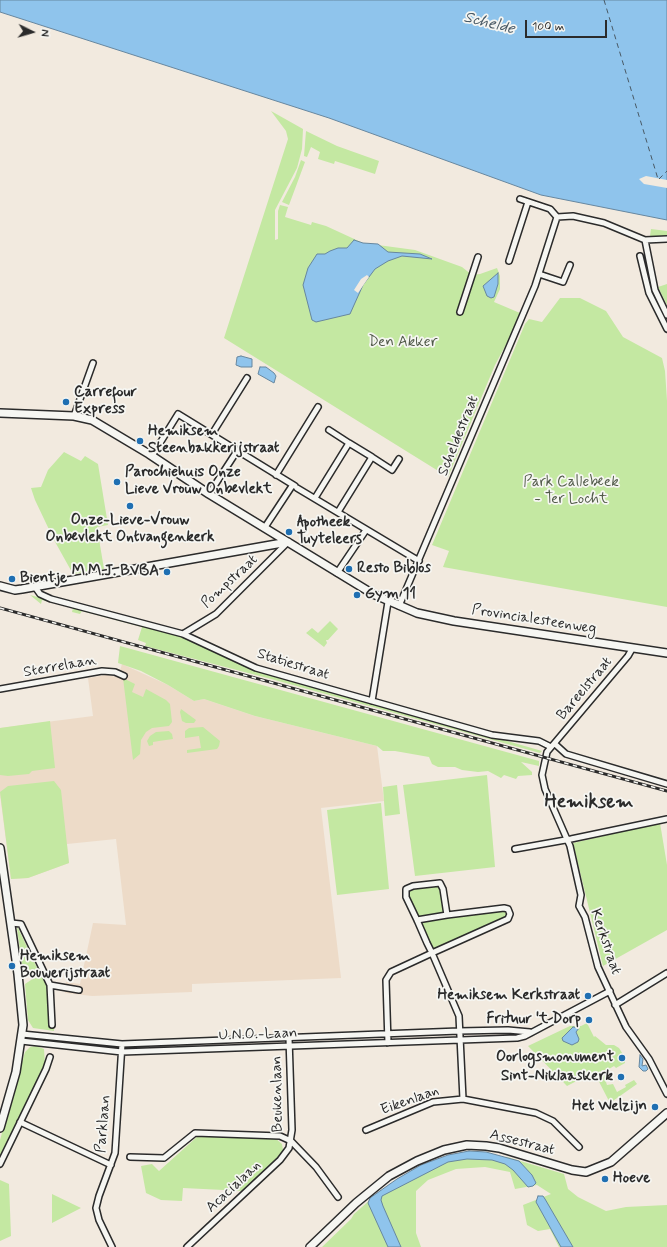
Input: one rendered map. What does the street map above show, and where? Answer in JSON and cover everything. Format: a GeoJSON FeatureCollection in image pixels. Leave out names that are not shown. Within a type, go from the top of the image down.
{"type":"FeatureCollection","features":[{"type":"Feature","properties":{"kind":"street"},"geometry":{"type":"LineString","coordinates":[[520,199],[550,209],[557,217],[573,216],[604,223],[646,240],[667,239]]}},
{"type":"Feature","properties":{"kind":"street"},"geometry":{"type":"LineString","coordinates":[[509,261],[528,202]]}},
{"type":"Feature","properties":{"kind":"street","name":"Scheldestraat"},"geometry":{"type":"LineString","coordinates":[[399,606],[539,274],[557,217]]}},
{"type":"Feature","properties":{"kind":"street"},"geometry":{"type":"LineString","coordinates":[[646,240],[649,265],[655,290],[667,315]]}},
{"type":"Feature","properties":{"kind":"street"},"geometry":{"type":"LineString","coordinates":[[640,256],[649,293],[667,329]]}},
{"type":"Feature","properties":{"kind":"street"},"geometry":{"type":"LineString","coordinates":[[460,312],[478,257]]}},
{"type":"Feature","properties":{"kind":"street"},"geometry":{"type":"LineString","coordinates":[[539,274],[563,282],[570,265]]}},
{"type":"Feature","properties":{"kind":"street"},"geometry":{"type":"LineString","coordinates":[[74,416],[93,363]]}},
{"type":"Feature","properties":{"kind":"street"},"geometry":{"type":"LineString","coordinates":[[212,434],[247,378]]}},
{"type":"Feature","properties":{"kind":"street"},"geometry":{"type":"LineString","coordinates":[[276,475],[318,407]]}},
{"type":"Feature","properties":{"kind":"street","name":"Provincialesteenweg"},"geometry":{"type":"LineString","coordinates":[[0,413],[82,416],[104,426],[209,494],[337,572],[388,602],[399,606],[443,619],[632,649],[667,653]]}},
{"type":"Feature","properties":{"kind":"street"},"geometry":{"type":"LineString","coordinates":[[152,456],[178,414],[419,561]]}},
{"type":"Feature","properties":{"kind":"street"},"geometry":{"type":"LineString","coordinates":[[329,430],[392,470],[399,459]]}},
{"type":"Feature","properties":{"kind":"street"},"geometry":{"type":"LineString","coordinates":[[315,498],[349,443]]}},
{"type":"Feature","properties":{"kind":"street"},"geometry":{"type":"LineString","coordinates":[[209,494],[237,450]]}},
{"type":"Feature","properties":{"kind":"street"},"geometry":{"type":"LineString","coordinates":[[338,512],[372,457]]}},
{"type":"Feature","properties":{"kind":"street"},"geometry":{"type":"LineString","coordinates":[[265,527],[295,486]]}},
{"type":"Feature","properties":{"kind":"street"},"geometry":{"type":"LineString","coordinates":[[337,572],[366,530]]}},
{"type":"Feature","properties":{"kind":"street"},"geometry":{"type":"LineString","coordinates":[[0,586],[15,590],[35,587],[288,542]]}},
{"type":"Feature","properties":{"kind":"street","name":"Pompstraat"},"geometry":{"type":"LineString","coordinates":[[183,634],[216,614],[288,542]]}},
{"type":"Feature","properties":{"kind":"street","name":"Statiestraat"},"geometry":{"type":"LineString","coordinates":[[35,587],[40,594],[51,599],[183,634],[256,668],[492,735],[539,740],[566,754],[667,784]]}},
{"type":"Feature","properties":{"kind":"street"},"geometry":{"type":"LineString","coordinates":[[372,701],[388,602]]}},
{"type":"Feature","properties":{"kind":"street","name":"Bareelstraat"},"geometry":{"type":"LineString","coordinates":[[553,746],[632,649]]}},
{"type":"Feature","properties":{"kind":"street","name":"Sterrelaan"},"geometry":{"type":"LineString","coordinates":[[0,690],[102,671],[115,672],[124,676]]}},
{"type":"Feature","properties":{"kind":"street","name":"Kerkstraat"},"geometry":{"type":"LineString","coordinates":[[553,746],[544,761],[542,782],[568,840],[580,895],[579,906],[585,917],[598,967],[615,1005],[632,1036],[649,1059],[667,1094]]}},
{"type":"Feature","properties":{"kind":"street"},"geometry":{"type":"LineString","coordinates":[[515,849],[568,840],[667,819]]}},
{"type":"Feature","properties":{"kind":"street"},"geometry":{"type":"LineString","coordinates":[[0,848],[22,1011],[22,1037],[16,1072],[0,1128]]}},
{"type":"Feature","properties":{"kind":"street"},"geometry":{"type":"LineString","coordinates":[[447,915],[443,889],[440,883],[413,886],[406,889],[405,893],[459,1016],[460,1040]]}},
{"type":"Feature","properties":{"kind":"street"},"geometry":{"type":"LineString","coordinates":[[388,1043],[386,977],[391,972],[508,919],[510,914],[508,910],[504,908],[417,920]]}},
{"type":"Feature","properties":{"kind":"street"},"geometry":{"type":"LineString","coordinates":[[11,923],[21,924],[50,985],[52,1025]]}},
{"type":"Feature","properties":{"kind":"street"},"geometry":{"type":"LineString","coordinates":[[615,1005],[667,973]]}},
{"type":"Feature","properties":{"kind":"street"},"geometry":{"type":"LineString","coordinates":[[50,985],[79,990]]}},
{"type":"Feature","properties":{"kind":"street","name":"U.N.O.-Laan"},"geometry":{"type":"LineString","coordinates":[[22,1037],[57,1046],[122,1052],[517,1038],[532,1032],[610,991]]}},
{"type":"Feature","properties":{"kind":"street","name":"U.N.O.-Laan"},"geometry":{"type":"LineString","coordinates":[[22,1037],[58,1038],[122,1044],[459,1031],[508,1030],[520,1033],[532,1032]]}},
{"type":"Feature","properties":{"kind":"street"},"geometry":{"type":"LineString","coordinates":[[57,1046],[58,1038]]}},
{"type":"Feature","properties":{"kind":"street","name":"Beukenlaan"},"geometry":{"type":"LineString","coordinates":[[289,1038],[291,1141]]}},
{"type":"Feature","properties":{"kind":"street","name":"Eikenlaan"},"geometry":{"type":"LineString","coordinates":[[460,1040],[463,1099]]}},
{"type":"Feature","properties":{"kind":"street","name":"Parklaan"},"geometry":{"type":"LineString","coordinates":[[112,1247],[99,1220],[96,1208],[114,1153],[122,1044]]}},
{"type":"Feature","properties":{"kind":"street"},"geometry":{"type":"LineString","coordinates":[[0,1164],[46,1069],[50,1057]]}},
{"type":"Feature","properties":{"kind":"street","name":"Eikenlaan"},"geometry":{"type":"LineString","coordinates":[[366,1130],[433,1102],[463,1099],[536,1113],[553,1121],[579,1147]]}},
{"type":"Feature","properties":{"kind":"street","name":"Assestraat"},"geometry":{"type":"LineString","coordinates":[[310,1247],[356,1203],[389,1176],[417,1161],[444,1150],[467,1145],[499,1148],[572,1170],[586,1172],[611,1162],[667,1113]]}},
{"type":"Feature","properties":{"kind":"street"},"geometry":{"type":"LineString","coordinates":[[20,1122],[111,1165]]}},
{"type":"Feature","properties":{"kind":"street"},"geometry":{"type":"LineString","coordinates":[[130,1157],[164,1158],[195,1133],[280,1136],[291,1141],[316,1167],[338,1197]]}},
{"type":"Feature","properties":{"kind":"street","name":"Acacialaan"},"geometry":{"type":"LineString","coordinates":[[187,1247],[280,1160],[289,1148],[291,1141]]}},
{"type":"Feature","properties":{"kind":"shaded area"},"geometry":{"type":"Polygon","coordinates":[[[122,664],[168,685],[194,701],[204,699],[255,716],[377,746],[384,801],[321,808],[341,978],[192,984],[192,992],[92,996],[65,993],[66,982],[80,984],[93,923],[126,925],[116,839],[67,844],[69,863],[28,878],[11,879],[0,795],[0,728],[93,716],[88,678],[106,675],[118,677],[122,664]]]}},
{"type":"Feature","properties":{"kind":"green space","name":"Den Akker"},"geometry":{"type":"Polygon","coordinates":[[[271,111],[303,129],[302,149],[297,168],[275,210],[275,240],[278,239],[278,211],[280,205],[288,207],[285,217],[311,225],[312,222],[326,226],[363,243],[415,250],[462,267],[472,275],[497,268],[500,276],[500,289],[494,302],[520,313],[510,337],[495,365],[448,477],[224,338],[288,139],[286,131],[271,111]]]}},
{"type":"Feature","properties":{"kind":"green space"},"geometry":{"type":"Polygon","coordinates":[[[306,131],[337,146],[379,161],[375,174],[335,161],[334,164],[318,159],[320,152],[311,147],[307,157],[304,156],[306,131]]]}},
{"type":"Feature","properties":{"kind":"green space"},"geometry":{"type":"Polygon","coordinates":[[[301,160],[305,162],[289,205],[282,202],[295,177],[301,160]]]}},
{"type":"Feature","properties":{"kind":"green space"},"geometry":{"type":"Polygon","coordinates":[[[651,229],[667,231],[667,236],[650,236],[651,229]]]}},
{"type":"Feature","properties":{"kind":"green space"},"geometry":{"type":"Polygon","coordinates":[[[667,284],[667,305],[658,287],[667,284]]]}},
{"type":"Feature","properties":{"kind":"green space","name":"Park Callebeek - Ter Locht"},"geometry":{"type":"Polygon","coordinates":[[[560,298],[580,298],[606,311],[623,337],[662,358],[665,371],[667,401],[667,607],[443,567],[449,551],[432,545],[525,324],[529,319],[542,322],[560,298]]]}},
{"type":"Feature","properties":{"kind":"green space"},"geometry":{"type":"Polygon","coordinates":[[[64,452],[81,461],[85,456],[98,464],[108,525],[97,527],[104,569],[73,574],[54,540],[35,500],[31,488],[41,487],[48,470],[64,452]]]}},
{"type":"Feature","properties":{"kind":"green space"},"geometry":{"type":"Polygon","coordinates":[[[30,595],[182,636],[254,668],[542,751],[540,753],[145,646],[146,643],[138,640],[142,627],[82,611],[80,614],[72,612],[73,608],[42,600],[41,604],[30,595]]]}},
{"type":"Feature","properties":{"kind":"green space"},"geometry":{"type":"Polygon","coordinates":[[[330,621],[338,629],[328,640],[326,640],[327,643],[324,647],[306,633],[312,628],[318,633],[330,621]]]}},
{"type":"Feature","properties":{"kind":"green space"},"geometry":{"type":"Polygon","coordinates":[[[120,646],[539,761],[539,766],[521,762],[532,772],[532,775],[518,776],[516,779],[504,775],[501,778],[488,771],[478,772],[462,770],[455,767],[438,767],[432,764],[429,757],[395,751],[383,751],[377,746],[255,716],[204,699],[194,701],[141,671],[118,663],[120,646]]]}},
{"type":"Feature","properties":{"kind":"green space"},"geometry":{"type":"Polygon","coordinates":[[[123,678],[135,684],[132,692],[143,697],[146,689],[166,700],[170,704],[172,722],[169,726],[152,728],[146,732],[141,740],[140,754],[133,760],[123,678]]]}},
{"type":"Feature","properties":{"kind":"green space"},"geometry":{"type":"Polygon","coordinates":[[[181,709],[196,720],[194,723],[186,723],[182,721],[180,712],[181,709]]]}},
{"type":"Feature","properties":{"kind":"green space"},"geometry":{"type":"Polygon","coordinates":[[[50,721],[55,768],[32,771],[29,774],[8,776],[0,775],[0,728],[50,721]]]}},
{"type":"Feature","properties":{"kind":"green space"},"geometry":{"type":"Polygon","coordinates":[[[203,727],[220,741],[219,746],[217,749],[187,753],[187,750],[201,748],[199,736],[185,738],[185,731],[189,728],[203,727]]]}},
{"type":"Feature","properties":{"kind":"green space"},"geometry":{"type":"Polygon","coordinates":[[[169,731],[172,734],[173,739],[153,742],[153,745],[149,746],[147,741],[150,736],[156,732],[169,731]]]}},
{"type":"Feature","properties":{"kind":"green space"},"geometry":{"type":"Polygon","coordinates":[[[487,775],[495,867],[415,876],[403,785],[487,775]]]}},
{"type":"Feature","properties":{"kind":"green space"},"geometry":{"type":"Polygon","coordinates":[[[54,781],[61,790],[69,863],[28,878],[11,879],[0,792],[8,786],[54,781]]]}},
{"type":"Feature","properties":{"kind":"green space"},"geometry":{"type":"Polygon","coordinates":[[[397,785],[400,814],[385,816],[383,787],[397,785]]]}},
{"type":"Feature","properties":{"kind":"green space"},"geometry":{"type":"Polygon","coordinates":[[[381,803],[389,889],[337,895],[327,810],[381,803]]]}},
{"type":"Feature","properties":{"kind":"green space"},"geometry":{"type":"Polygon","coordinates":[[[660,823],[667,865],[667,930],[603,966],[573,843],[660,823]]]}},
{"type":"Feature","properties":{"kind":"green space"},"geometry":{"type":"Polygon","coordinates":[[[440,883],[448,915],[508,909],[509,917],[432,953],[406,897],[406,889],[440,883]]]}},
{"type":"Feature","properties":{"kind":"green space"},"geometry":{"type":"Polygon","coordinates":[[[18,928],[38,970],[23,973],[18,928]]]}},
{"type":"Feature","properties":{"kind":"green space"},"geometry":{"type":"Polygon","coordinates":[[[37,976],[43,977],[47,983],[51,1027],[54,1028],[54,1031],[33,1028],[28,1020],[25,984],[37,976]]]}},
{"type":"Feature","properties":{"kind":"green space"},"geometry":{"type":"Polygon","coordinates":[[[587,1023],[594,1037],[595,1036],[606,1045],[614,1045],[619,1048],[624,1056],[625,1063],[616,1068],[614,1066],[609,1069],[611,1073],[607,1075],[609,1078],[606,1082],[607,1085],[613,1084],[617,1092],[634,1080],[637,1084],[610,1103],[594,1072],[567,1086],[528,1046],[570,1026],[581,1026],[587,1023]]]}},
{"type":"Feature","properties":{"kind":"green space"},"geometry":{"type":"Polygon","coordinates":[[[36,1046],[44,1049],[45,1065],[0,1156],[0,1140],[25,1052],[30,1047],[36,1046]]]}},
{"type":"Feature","properties":{"kind":"green space"},"geometry":{"type":"Polygon","coordinates":[[[198,1136],[275,1138],[282,1144],[283,1150],[281,1156],[244,1191],[183,1188],[182,1201],[161,1200],[146,1193],[141,1166],[152,1164],[159,1171],[198,1136]]]}},
{"type":"Feature","properties":{"kind":"green space"},"geometry":{"type":"Polygon","coordinates":[[[453,1155],[507,1157],[564,1174],[568,1189],[578,1197],[606,1211],[626,1207],[667,1205],[667,1247],[559,1247],[550,1229],[538,1231],[527,1225],[523,1205],[551,1194],[537,1185],[515,1189],[510,1172],[485,1167],[456,1169],[428,1180],[416,1191],[416,1233],[421,1247],[322,1247],[351,1219],[354,1214],[379,1192],[453,1155]]]}},
{"type":"Feature","properties":{"kind":"green space"},"geometry":{"type":"Polygon","coordinates":[[[0,1180],[9,1184],[11,1236],[0,1241],[0,1180]]]}},
{"type":"Feature","properties":{"kind":"green space"},"geometry":{"type":"Polygon","coordinates":[[[52,1194],[81,1208],[52,1223],[52,1194]]]}},
{"type":"Feature","properties":{"kind":"water","name":"Schelde"},"geometry":{"type":"Polygon","coordinates":[[[0,0],[667,0],[667,220],[541,195],[329,118],[0,12],[0,0]]]}},
{"type":"Feature","properties":{"kind":"water"},"geometry":{"type":"Polygon","coordinates":[[[354,240],[363,243],[378,244],[388,252],[420,254],[432,259],[402,256],[388,261],[375,269],[363,285],[350,314],[316,322],[312,320],[303,285],[308,268],[317,254],[325,254],[338,248],[347,248],[354,240]]]}},
{"type":"Feature","properties":{"kind":"water"},"geometry":{"type":"Polygon","coordinates":[[[498,273],[498,284],[494,297],[491,298],[487,296],[483,286],[498,273]]]}},
{"type":"Feature","properties":{"kind":"water"},"geometry":{"type":"Polygon","coordinates":[[[241,356],[252,359],[252,367],[241,367],[236,365],[237,357],[241,356]]]}},
{"type":"Feature","properties":{"kind":"water"},"geometry":{"type":"Polygon","coordinates":[[[260,367],[266,367],[274,373],[276,376],[274,383],[258,374],[260,367]]]}},
{"type":"Feature","properties":{"kind":"water"},"geometry":{"type":"Polygon","coordinates":[[[573,1027],[579,1028],[576,1032],[579,1039],[578,1042],[572,1045],[563,1041],[562,1038],[573,1027]]]}},
{"type":"Feature","properties":{"kind":"water"},"geometry":{"type":"Polygon","coordinates":[[[640,1055],[643,1059],[642,1066],[646,1065],[648,1069],[646,1071],[643,1071],[639,1067],[640,1055]]]}},
{"type":"Feature","properties":{"kind":"water"},"geometry":{"type":"Polygon","coordinates":[[[469,1151],[486,1152],[519,1161],[532,1175],[536,1183],[533,1186],[528,1187],[513,1170],[505,1164],[492,1160],[467,1159],[448,1162],[382,1196],[381,1200],[383,1206],[401,1247],[388,1247],[368,1203],[370,1198],[397,1179],[421,1165],[448,1155],[469,1151]]]}},
{"type":"Feature","properties":{"kind":"water"},"geometry":{"type":"Polygon","coordinates":[[[538,1196],[543,1196],[573,1247],[561,1247],[536,1202],[538,1196]]]}},
{"type":"Feature","properties":{"kind":"pier"},"geometry":{"type":"Polygon","coordinates":[[[646,176],[667,180],[667,188],[644,184],[639,179],[646,176]]]}},
{"type":"Feature","properties":{"kind":"pier"},"geometry":{"type":"Polygon","coordinates":[[[367,275],[369,277],[358,293],[354,290],[361,279],[367,275]]]}},
{"type":"Feature","properties":{"kind":"ferry route"},"geometry":{"type":"LineString","coordinates":[[604,0],[658,179]]}},
{"type":"Feature","properties":{"kind":"ferry route"},"geometry":{"type":"LineString","coordinates":[[659,179],[667,171]]}},
{"type":"Feature","properties":{"kind":"railway"},"geometry":{"type":"LineString","coordinates":[[0,608],[667,791]]}},
{"type":"Feature","properties":{"kind":"place","name":"Carrefour Express"},"geometry":{"type":"Point","coordinates":[66,402]}},
{"type":"Feature","properties":{"kind":"place","name":"Hemiksem Steenbakkerijstraat"},"geometry":{"type":"Point","coordinates":[140,441]}},
{"type":"Feature","properties":{"kind":"place","name":"Parochiehuis Onze Lieve Vrouw Onbevlekt"},"geometry":{"type":"Point","coordinates":[117,482]}},
{"type":"Feature","properties":{"kind":"place","name":"Onze-Lieve-Vrouw Onbevlekt Ontvangenkerk"},"geometry":{"type":"Point","coordinates":[130,506]}},
{"type":"Feature","properties":{"kind":"place","name":"Apotheek Tuyteleers"},"geometry":{"type":"Point","coordinates":[289,532]}},
{"type":"Feature","properties":{"kind":"place","name":"Resto Biblos"},"geometry":{"type":"Point","coordinates":[349,569]}},
{"type":"Feature","properties":{"kind":"place","name":"M.M.J. BVBA"},"geometry":{"type":"Point","coordinates":[167,572]}},
{"type":"Feature","properties":{"kind":"place","name":"Bientje"},"geometry":{"type":"Point","coordinates":[12,579]}},
{"type":"Feature","properties":{"kind":"place","name":"Gym 11"},"geometry":{"type":"Point","coordinates":[357,595]}},
{"type":"Feature","properties":{"kind":"place","name":"Hemiksem Bouwerijstraat"},"geometry":{"type":"Point","coordinates":[12,966]}},
{"type":"Feature","properties":{"kind":"place","name":"Hemiksem Kerkstraat"},"geometry":{"type":"Point","coordinates":[588,996]}},
{"type":"Feature","properties":{"kind":"place","name":"Frituur 't Dorp"},"geometry":{"type":"Point","coordinates":[589,1020]}},
{"type":"Feature","properties":{"kind":"place","name":"Oorlogsmonument"},"geometry":{"type":"Point","coordinates":[622,1058]}},
{"type":"Feature","properties":{"kind":"place","name":"Sint-Niklaaskerk"},"geometry":{"type":"Point","coordinates":[621,1077]}},
{"type":"Feature","properties":{"kind":"place","name":"Het Welzijn"},"geometry":{"type":"Point","coordinates":[655,1107]}},
{"type":"Feature","properties":{"kind":"place","name":"Hoeve"},"geometry":{"type":"Point","coordinates":[605,1179]}},
{"type":"Feature","properties":{"kind":"district","name":"Hemiksem"},"geometry":{"type":"Point","coordinates":[589,803]}}]}
